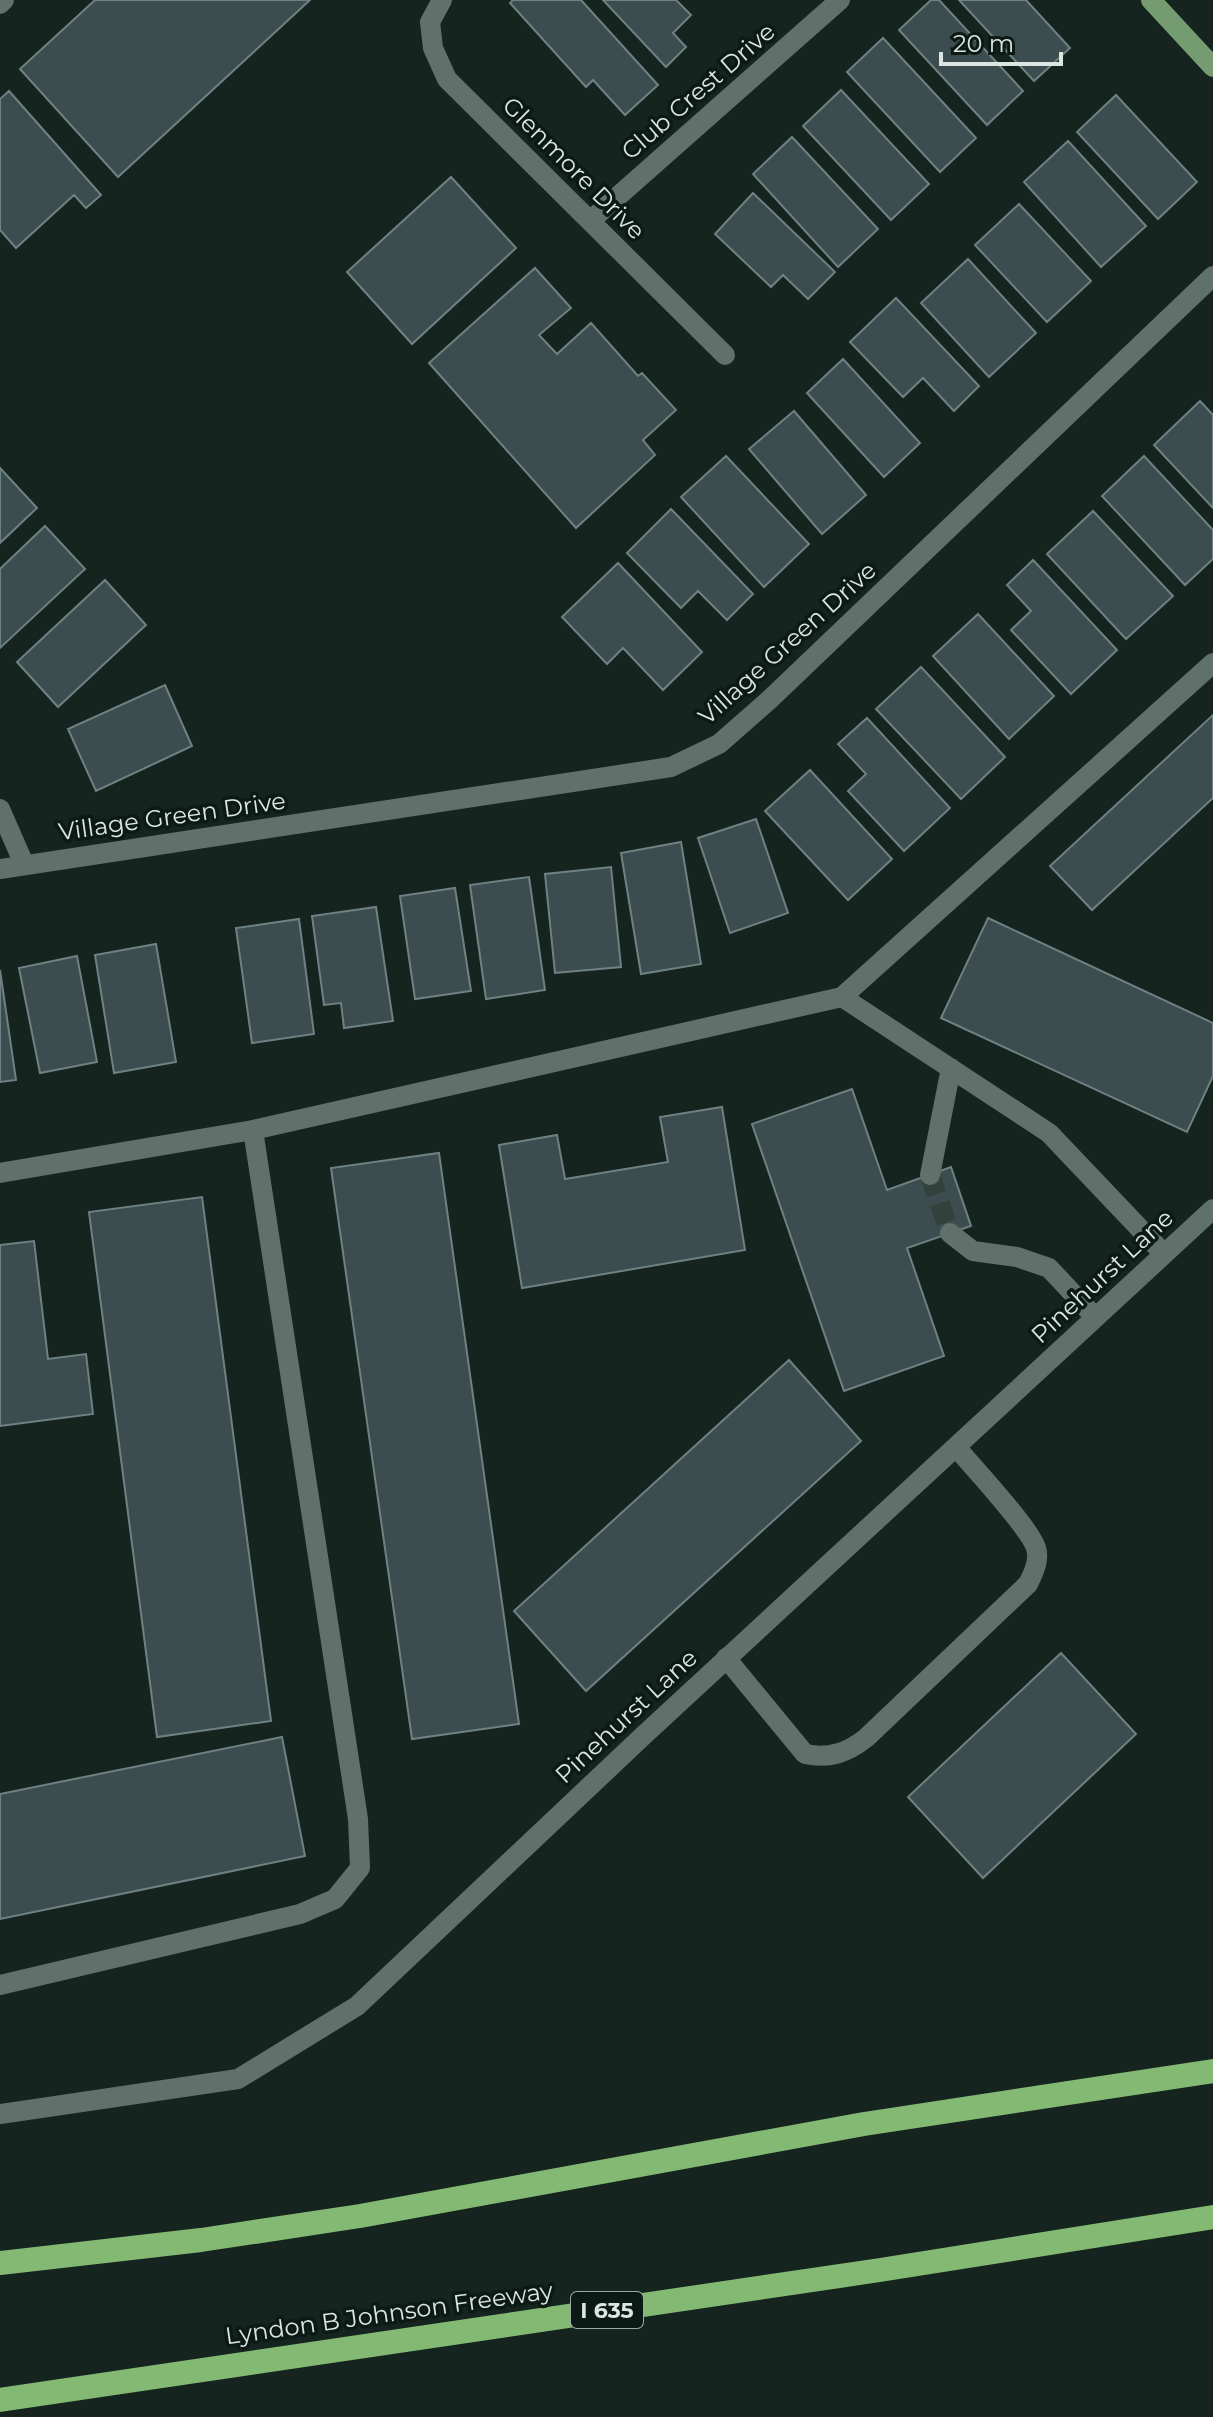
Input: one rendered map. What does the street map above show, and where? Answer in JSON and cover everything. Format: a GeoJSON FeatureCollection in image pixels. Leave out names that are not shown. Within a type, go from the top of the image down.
{"type":"FeatureCollection","features":[{"type":"Feature","properties":{"kind":"highway"},"geometry":{"type":"LineString","coordinates":[[0,2263],[201,2240],[360,2216],[864,2124],[1213,2071]]}},
{"type":"Feature","properties":{"kind":"highway","name":"Lyndon B Johnson Freeway"},"geometry":{"type":"LineString","coordinates":[[0,2400],[1213,2217]]}},
{"type":"Feature","properties":{"kind":"main road"},"geometry":{"type":"LineString","coordinates":[[1151,0],[1213,67]]}},
{"type":"Feature","properties":{"kind":"street","name":"Glenmore Drive"},"geometry":{"type":"LineString","coordinates":[[442,0],[430,22],[433,48],[447,79],[725,355]]}},
{"type":"Feature","properties":{"kind":"street","name":"Club Crest Drive"},"geometry":{"type":"LineString","coordinates":[[590,221],[840,0]]}},
{"type":"Feature","properties":{"kind":"street","name":"Village Green Drive"},"geometry":{"type":"LineString","coordinates":[[0,869],[671,767],[719,744],[984,497],[1213,276]]}},
{"type":"Feature","properties":{"kind":"street"},"geometry":{"type":"LineString","coordinates":[[0,1173],[253,1130],[842,997],[1213,663]]}},
{"type":"Feature","properties":{"kind":"street"},"geometry":{"type":"LineString","coordinates":[[0,809],[24,864]]}},
{"type":"Feature","properties":{"kind":"street"},"geometry":{"type":"LineString","coordinates":[[842,997],[1049,1133],[1164,1254]]}},
{"type":"Feature","properties":{"kind":"street"},"geometry":{"type":"LineString","coordinates":[[930,1175],[951,1068]]}},
{"type":"Feature","properties":{"kind":"street"},"geometry":{"type":"LineString","coordinates":[[0,1985],[300,1914],[335,1899],[360,1868],[358,1819],[253,1130]]}},
{"type":"Feature","properties":{"kind":"street","name":"Pinehurst Lane"},"geometry":{"type":"LineString","coordinates":[[0,2114],[238,2079],[357,2006],[726,1658],[1213,1209]]}},
{"type":"Feature","properties":{"kind":"street"},"geometry":{"type":"LineString","coordinates":[[950,1233],[973,1251],[1017,1257],[1049,1268],[1095,1317]]}},
{"type":"Feature","properties":{"kind":"street"},"geometry":{"type":"LineString","coordinates":[[726,1658],[805,1754],[821,1758],[838,1754],[854,1748],[866,1738],[1028,1584],[1036,1567],[1037,1548],[956,1447]]}},
{"type":"Feature","properties":{"kind":"building"},"geometry":{"type":"Polygon","coordinates":[[[95,0],[310,0],[118,177],[20,69],[95,0]]]}},
{"type":"Feature","properties":{"kind":"building"},"geometry":{"type":"Polygon","coordinates":[[[513,0],[581,0],[658,85],[625,115],[593,80],[586,87],[510,3],[513,0]]]}},
{"type":"Feature","properties":{"kind":"building"},"geometry":{"type":"Polygon","coordinates":[[[603,0],[676,0],[691,15],[673,33],[686,47],[666,67],[603,0]]]}},
{"type":"Feature","properties":{"kind":"building"},"geometry":{"type":"Polygon","coordinates":[[[931,0],[939,0],[1023,91],[987,125],[899,30],[931,0]]]}},
{"type":"Feature","properties":{"kind":"building"},"geometry":{"type":"Polygon","coordinates":[[[959,0],[1026,0],[1070,48],[1034,81],[959,0]]]}},
{"type":"Feature","properties":{"kind":"building"},"geometry":{"type":"Polygon","coordinates":[[[883,38],[976,138],[940,172],[847,72],[883,38]]]}},
{"type":"Feature","properties":{"kind":"building"},"geometry":{"type":"Polygon","coordinates":[[[841,90],[929,184],[891,220],[803,126],[841,90]]]}},
{"type":"Feature","properties":{"kind":"building"},"geometry":{"type":"Polygon","coordinates":[[[9,91],[101,195],[86,208],[74,195],[16,248],[0,230],[0,99],[9,91]]]}},
{"type":"Feature","properties":{"kind":"building"},"geometry":{"type":"Polygon","coordinates":[[[1116,95],[1197,182],[1158,219],[1077,132],[1116,95]]]}},
{"type":"Feature","properties":{"kind":"building"},"geometry":{"type":"Polygon","coordinates":[[[792,137],[878,229],[838,267],[753,174],[792,137]]]}},
{"type":"Feature","properties":{"kind":"building"},"geometry":{"type":"Polygon","coordinates":[[[1068,141],[1146,226],[1101,267],[1024,182],[1068,141]]]}},
{"type":"Feature","properties":{"kind":"building"},"geometry":{"type":"Polygon","coordinates":[[[451,177],[516,248],[412,344],[347,272],[451,177]]]}},
{"type":"Feature","properties":{"kind":"building"},"geometry":{"type":"Polygon","coordinates":[[[753,193],[835,272],[808,299],[783,275],[771,287],[715,234],[753,193]]]}},
{"type":"Feature","properties":{"kind":"building"},"geometry":{"type":"Polygon","coordinates":[[[1019,204],[1091,281],[1047,322],[975,245],[1019,204]]]}},
{"type":"Feature","properties":{"kind":"building"},"geometry":{"type":"Polygon","coordinates":[[[968,259],[1036,333],[989,377],[921,303],[968,259]]]}},
{"type":"Feature","properties":{"kind":"building"},"geometry":{"type":"Polygon","coordinates":[[[535,268],[571,308],[539,335],[557,354],[591,323],[638,376],[642,373],[676,410],[643,440],[655,455],[576,528],[429,363],[535,268]]]}},
{"type":"Feature","properties":{"kind":"building"},"geometry":{"type":"Polygon","coordinates":[[[896,298],[979,386],[954,411],[923,378],[903,397],[850,342],[896,298]]]}},
{"type":"Feature","properties":{"kind":"building"},"geometry":{"type":"Polygon","coordinates":[[[843,359],[920,443],[884,477],[807,393],[843,359]]]}},
{"type":"Feature","properties":{"kind":"building"},"geometry":{"type":"Polygon","coordinates":[[[1200,401],[1213,415],[1213,508],[1154,445],[1200,401]]]}},
{"type":"Feature","properties":{"kind":"building"},"geometry":{"type":"Polygon","coordinates":[[[794,411],[866,495],[822,534],[749,449],[794,411]]]}},
{"type":"Feature","properties":{"kind":"building"},"geometry":{"type":"Polygon","coordinates":[[[726,456],[809,544],[764,587],[681,497],[726,456]]]}},
{"type":"Feature","properties":{"kind":"building"},"geometry":{"type":"Polygon","coordinates":[[[1144,456],[1213,530],[1213,559],[1185,585],[1102,496],[1144,456]]]}},
{"type":"Feature","properties":{"kind":"building"},"geometry":{"type":"Polygon","coordinates":[[[0,468],[37,508],[0,543],[0,468]]]}},
{"type":"Feature","properties":{"kind":"building"},"geometry":{"type":"Polygon","coordinates":[[[671,509],[753,594],[727,620],[698,591],[681,608],[627,553],[671,509]]]}},
{"type":"Feature","properties":{"kind":"building"},"geometry":{"type":"Polygon","coordinates":[[[1093,511],[1173,596],[1126,639],[1047,554],[1093,511]]]}},
{"type":"Feature","properties":{"kind":"building"},"geometry":{"type":"Polygon","coordinates":[[[45,526],[85,569],[0,648],[0,569],[45,526]]]}},
{"type":"Feature","properties":{"kind":"building"},"geometry":{"type":"Polygon","coordinates":[[[1033,560],[1117,650],[1071,694],[1011,630],[1031,611],[1007,585],[1033,560]]]}},
{"type":"Feature","properties":{"kind":"building"},"geometry":{"type":"Polygon","coordinates":[[[618,563],[702,652],[663,690],[623,648],[607,664],[562,617],[618,563]]]}},
{"type":"Feature","properties":{"kind":"building"},"geometry":{"type":"Polygon","coordinates":[[[105,580],[146,625],[58,707],[17,662],[105,580]]]}},
{"type":"Feature","properties":{"kind":"building"},"geometry":{"type":"Polygon","coordinates":[[[978,614],[1054,696],[1009,739],[933,656],[978,614]]]}},
{"type":"Feature","properties":{"kind":"building"},"geometry":{"type":"Polygon","coordinates":[[[921,667],[1005,757],[961,799],[876,709],[921,667]]]}},
{"type":"Feature","properties":{"kind":"building"},"geometry":{"type":"Polygon","coordinates":[[[165,685],[192,746],[96,791],[68,729],[165,685]]]}},
{"type":"Feature","properties":{"kind":"building"},"geometry":{"type":"Polygon","coordinates":[[[1213,715],[1213,798],[1092,910],[1050,866],[1213,715]]]}},
{"type":"Feature","properties":{"kind":"building"},"geometry":{"type":"Polygon","coordinates":[[[867,718],[950,808],[904,851],[848,791],[866,774],[838,744],[867,718]]]}},
{"type":"Feature","properties":{"kind":"building"},"geometry":{"type":"Polygon","coordinates":[[[810,770],[892,859],[848,900],[765,811],[810,770]]]}},
{"type":"Feature","properties":{"kind":"building"},"geometry":{"type":"Polygon","coordinates":[[[756,819],[788,913],[730,933],[698,838],[756,819]]]}},
{"type":"Feature","properties":{"kind":"building"},"geometry":{"type":"Polygon","coordinates":[[[681,842],[701,964],[641,974],[621,853],[681,842]]]}},
{"type":"Feature","properties":{"kind":"building"},"geometry":{"type":"Polygon","coordinates":[[[611,867],[621,967],[555,973],[545,874],[611,867]]]}},
{"type":"Feature","properties":{"kind":"building"},"geometry":{"type":"Polygon","coordinates":[[[529,877],[545,990],[486,999],[470,885],[529,877]]]}},
{"type":"Feature","properties":{"kind":"building"},"geometry":{"type":"Polygon","coordinates":[[[455,888],[471,991],[415,999],[400,896],[455,888]]]}},
{"type":"Feature","properties":{"kind":"building"},"geometry":{"type":"Polygon","coordinates":[[[376,907],[393,1021],[344,1028],[341,1003],[324,1005],[312,916],[376,907]]]}},
{"type":"Feature","properties":{"kind":"building"},"geometry":{"type":"Polygon","coordinates":[[[988,918],[1213,1023],[1213,1076],[1187,1132],[941,1018],[988,918]]]}},
{"type":"Feature","properties":{"kind":"building"},"geometry":{"type":"Polygon","coordinates":[[[299,919],[314,1034],[252,1043],[236,928],[299,919]]]}},
{"type":"Feature","properties":{"kind":"building"},"geometry":{"type":"Polygon","coordinates":[[[156,944],[176,1062],[114,1073],[95,955],[156,944]]]}},
{"type":"Feature","properties":{"kind":"building"},"geometry":{"type":"Polygon","coordinates":[[[77,956],[97,1062],[40,1073],[19,968],[77,956]]]}},
{"type":"Feature","properties":{"kind":"building"},"geometry":{"type":"Polygon","coordinates":[[[0,970],[16,1080],[0,1082],[0,970]]]}},
{"type":"Feature","properties":{"kind":"building"},"geometry":{"type":"Polygon","coordinates":[[[852,1089],[887,1190],[951,1167],[971,1226],[907,1248],[944,1356],[844,1391],[752,1124],[852,1089]]]}},
{"type":"Feature","properties":{"kind":"building"},"geometry":{"type":"Polygon","coordinates":[[[722,1107],[745,1250],[522,1288],[499,1145],[557,1135],[565,1179],[668,1162],[660,1117],[722,1107]]]}},
{"type":"Feature","properties":{"kind":"building"},"geometry":{"type":"Polygon","coordinates":[[[439,1153],[519,1724],[412,1739],[331,1168],[439,1153]]]}},
{"type":"Feature","properties":{"kind":"building"},"geometry":{"type":"Polygon","coordinates":[[[202,1197],[271,1721],[157,1737],[89,1212],[202,1197]]]}},
{"type":"Feature","properties":{"kind":"building"},"geometry":{"type":"Polygon","coordinates":[[[34,1241],[48,1359],[86,1354],[93,1414],[0,1426],[0,1245],[34,1241]]]}},
{"type":"Feature","properties":{"kind":"building"},"geometry":{"type":"Polygon","coordinates":[[[789,1360],[861,1441],[586,1691],[514,1611],[789,1360]]]}},
{"type":"Feature","properties":{"kind":"building"},"geometry":{"type":"Polygon","coordinates":[[[1061,1653],[1136,1734],[983,1878],[908,1797],[1061,1653]]]}},
{"type":"Feature","properties":{"kind":"building"},"geometry":{"type":"Polygon","coordinates":[[[282,1737],[305,1856],[0,1919],[0,1794],[282,1737]]]}},
{"type":"Feature","properties":{"kind":"tunnel"},"geometry":{"type":"LineString","coordinates":[[930,1175],[950,1233]]}}]}
